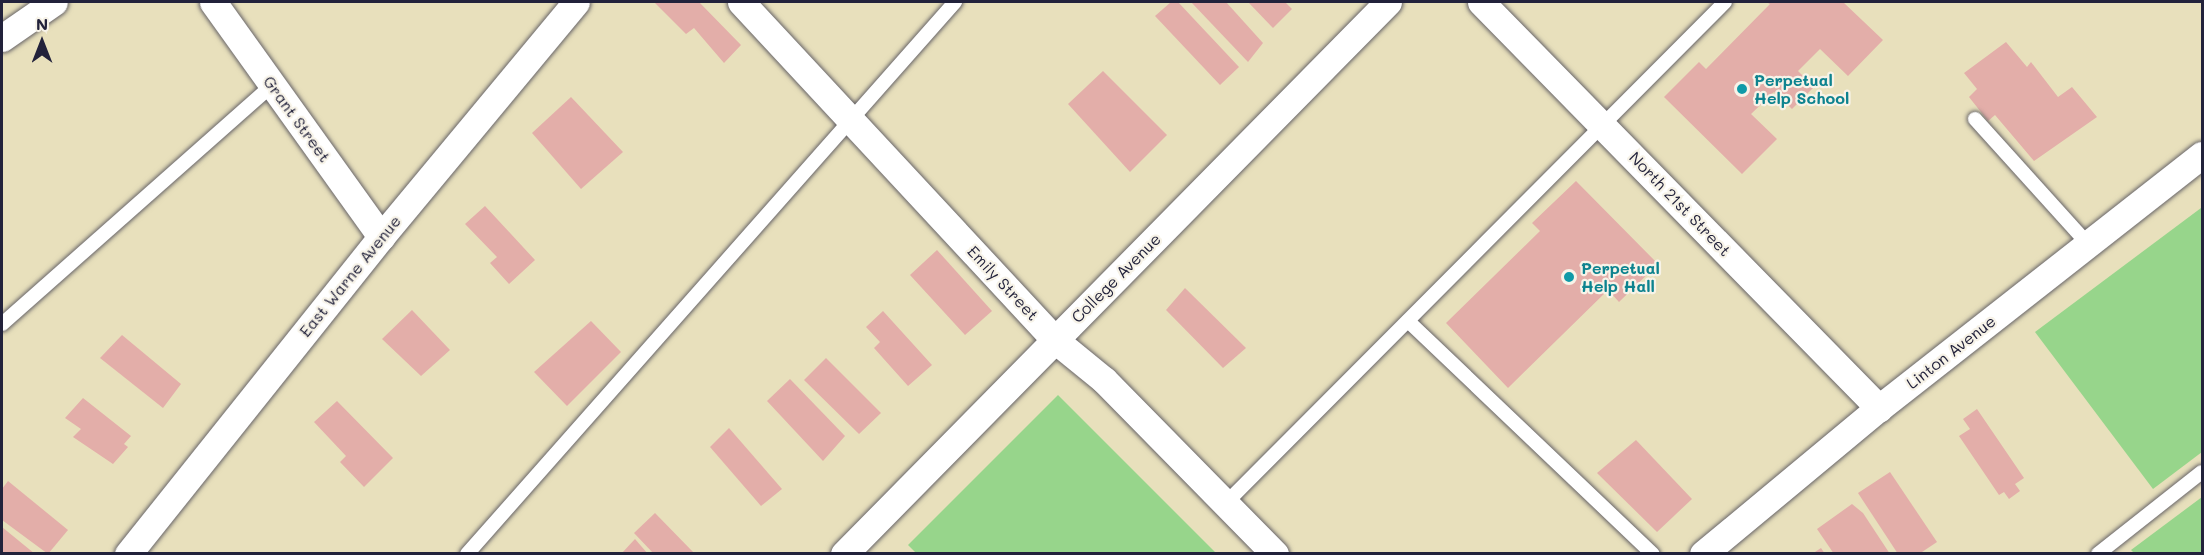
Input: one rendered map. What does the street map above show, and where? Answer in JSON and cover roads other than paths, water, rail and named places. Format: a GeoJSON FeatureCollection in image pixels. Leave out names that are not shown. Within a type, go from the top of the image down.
{"type":"FeatureCollection","features":[{"type":"Feature","properties":{"kind":"street"},"geometry":{"type":"LineString","coordinates":[[2,38],[54,2]]}},
{"type":"Feature","properties":{"kind":"street","name":"Grant Street"},"geometry":{"type":"LineString","coordinates":[[213,2],[381,237]]}},
{"type":"Feature","properties":{"kind":"street","name":"East Warne Avenue"},"geometry":{"type":"LineString","coordinates":[[128,554],[381,237],[576,2]]}},
{"type":"Feature","properties":{"kind":"street","name":"Emily Street"},"geometry":{"type":"LineString","coordinates":[[741,2],[1055,340],[1104,380],[1226,503],[1263,550]]}},
{"type":"Feature","properties":{"kind":"street","name":"College Avenue"},"geometry":{"type":"LineString","coordinates":[[844,554],[1388,2]]}},
{"type":"Feature","properties":{"kind":"street","name":"North 21st Street"},"geometry":{"type":"LineString","coordinates":[[1481,2],[1879,408]]}},
{"type":"Feature","properties":{"kind":"street","name":"Linton Avenue"},"geometry":{"type":"LineString","coordinates":[[1703,554],[1879,408],[2202,155]]}},
{"type":"Feature","properties":{"kind":"lane"},"geometry":{"type":"LineString","coordinates":[[467,554],[955,2]]}},
{"type":"Feature","properties":{"kind":"lane"},"geometry":{"type":"LineString","coordinates":[[1226,503],[1725,2]]}},
{"type":"Feature","properties":{"kind":"lane"},"geometry":{"type":"LineString","coordinates":[[2,324],[272,85]]}},
{"type":"Feature","properties":{"kind":"lane"},"geometry":{"type":"LineString","coordinates":[[1975,119],[2088,244]]}},
{"type":"Feature","properties":{"kind":"lane"},"geometry":{"type":"LineString","coordinates":[[1408,321],[1653,554]]}},
{"type":"Feature","properties":{"kind":"lane"},"geometry":{"type":"LineString","coordinates":[[2098,554],[2202,472]]}},
{"type":"Feature","properties":{"kind":"place","name":"Perpetual Help School"},"geometry":{"type":"Point","coordinates":[1742,89]}},
{"type":"Feature","properties":{"kind":"place","name":"Perpetual Help Hall"},"geometry":{"type":"Point","coordinates":[1569,277]}}]}
